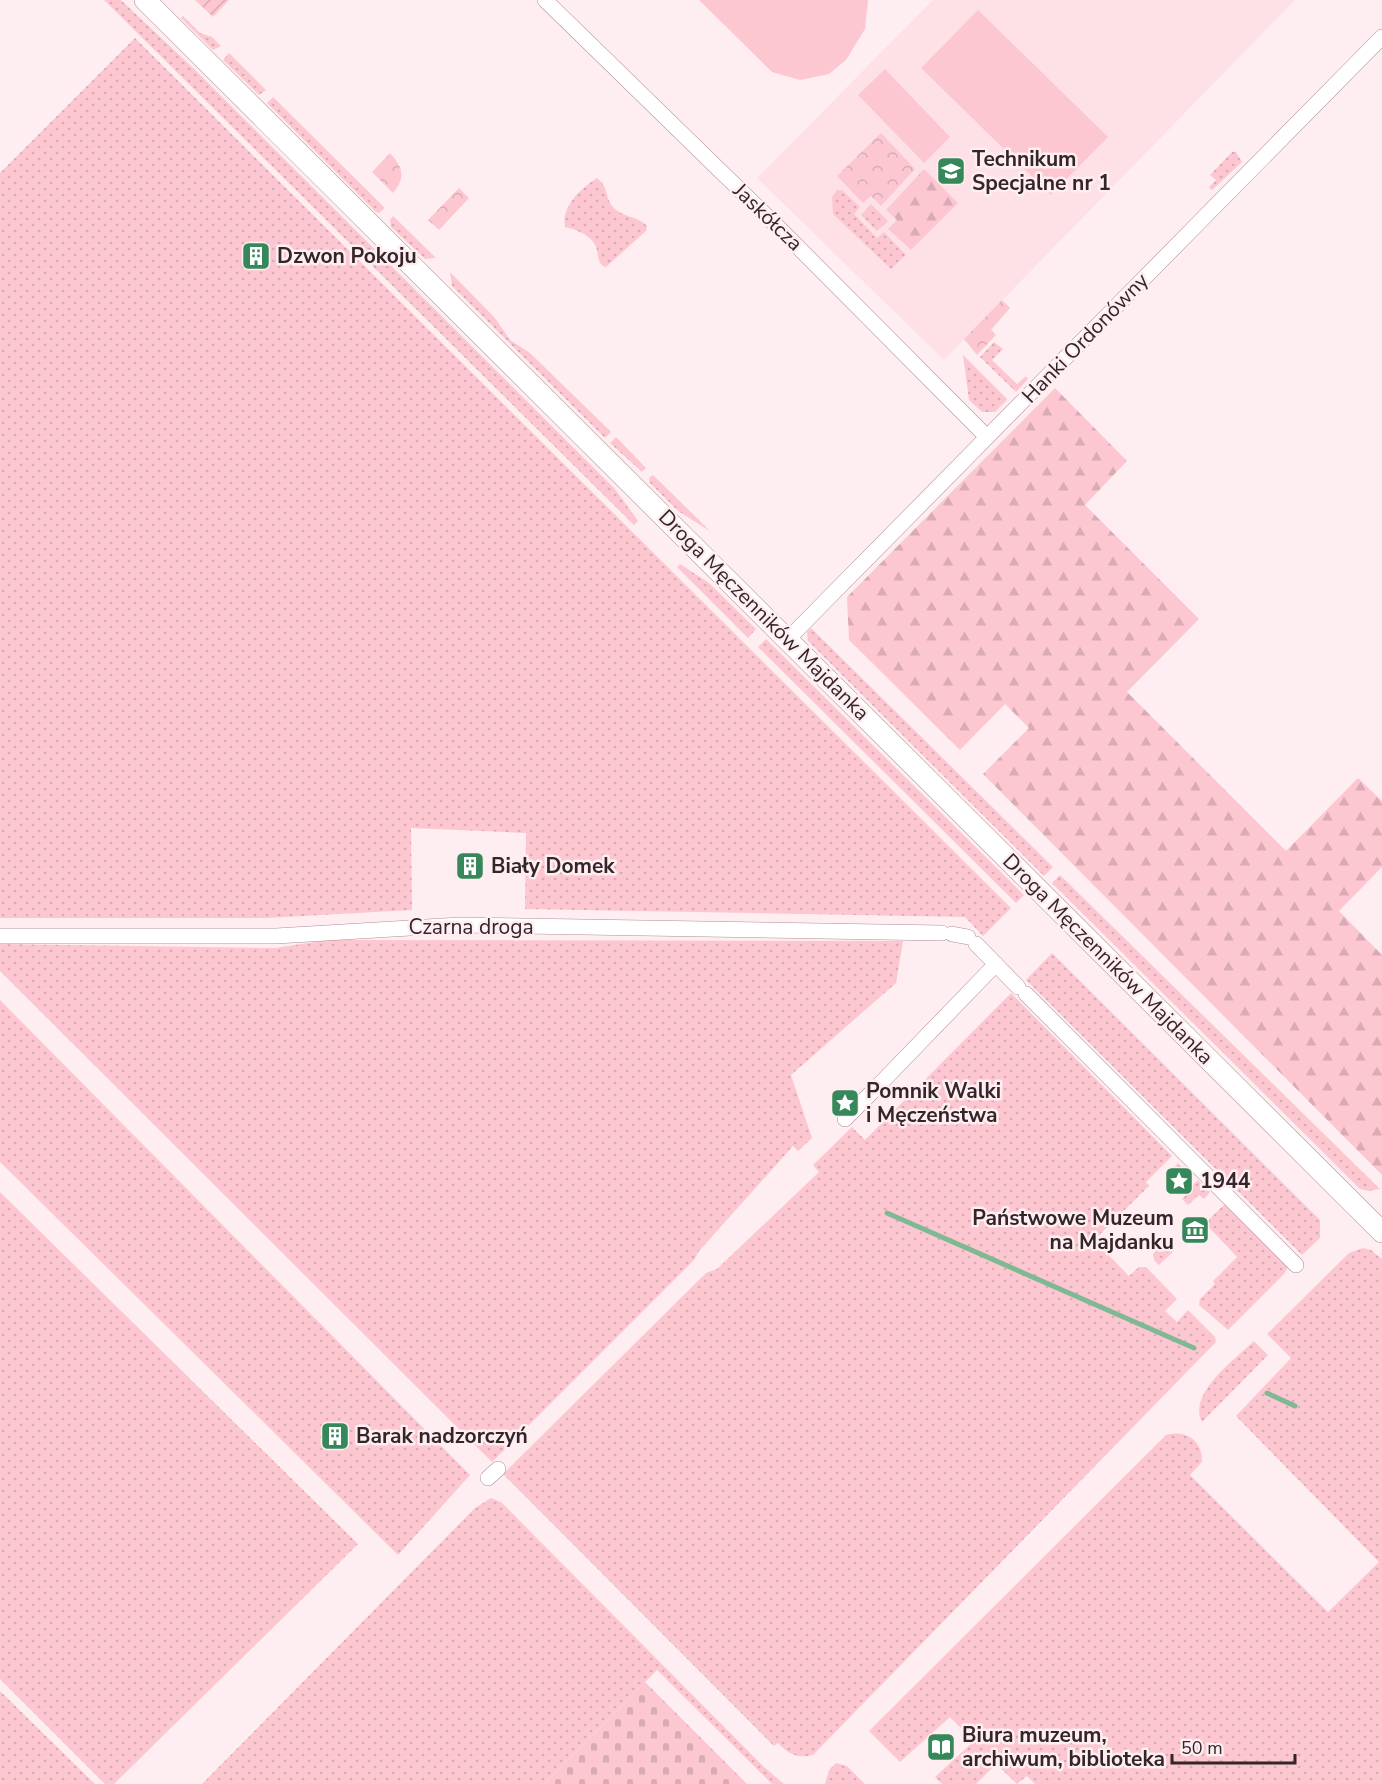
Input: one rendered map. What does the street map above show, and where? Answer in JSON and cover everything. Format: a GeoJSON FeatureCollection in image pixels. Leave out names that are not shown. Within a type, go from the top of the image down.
{"type":"FeatureCollection","features":[{"type":"Feature","properties":{"kind":"street","name":"Droga Męczenników Majdanka"},"geometry":{"type":"LineString","coordinates":[[145,0],[789,638],[1382,1232]]}},
{"type":"Feature","properties":{"kind":"street","name":"Jaskółcza"},"geometry":{"type":"LineString","coordinates":[[545,0],[791,240],[987,437]]}},
{"type":"Feature","properties":{"kind":"street","name":"Hanki Ordonówny"},"geometry":{"type":"LineString","coordinates":[[789,638],[1382,37]]}},
{"type":"Feature","properties":{"kind":"street","name":"Czarna droga"},"geometry":{"type":"LineString","coordinates":[[0,936],[276,936],[460,925],[947,933],[972,940],[996,964]]}},
{"type":"Feature","properties":{"kind":"street"},"geometry":{"type":"LineString","coordinates":[[845,1119],[996,964],[1296,1265]]}},
{"type":"Feature","properties":{"kind":"shaded area"},"geometry":{"type":"Polygon","coordinates":[[[933,0],[1295,0],[944,360],[757,178],[933,0]]]}},
{"type":"Feature","properties":{"kind":"green space"},"geometry":{"type":"Polygon","coordinates":[[[104,0],[121,0],[193,68],[615,489],[638,521],[634,525],[104,0]]]}},
{"type":"Feature","properties":{"kind":"green space"},"geometry":{"type":"Polygon","coordinates":[[[195,0],[229,0],[213,17],[195,0]]]}},
{"type":"Feature","properties":{"kind":"green space"},"geometry":{"type":"Polygon","coordinates":[[[699,0],[868,0],[865,29],[846,60],[829,74],[800,80],[772,72],[699,0]]]}},
{"type":"Feature","properties":{"kind":"green space"},"geometry":{"type":"Polygon","coordinates":[[[978,10],[1108,137],[1051,195],[921,68],[978,10]]]}},
{"type":"Feature","properties":{"kind":"green space"},"geometry":{"type":"Polygon","coordinates":[[[183,16],[200,33],[212,37],[221,46],[213,50],[181,18],[183,16]]]}},
{"type":"Feature","properties":{"kind":"green space"},"geometry":{"type":"Polygon","coordinates":[[[135,38],[1011,908],[983,936],[965,917],[525,909],[526,833],[411,828],[412,910],[267,918],[0,918],[0,173],[135,38]]]}},
{"type":"Feature","properties":{"kind":"green space"},"geometry":{"type":"Polygon","coordinates":[[[229,53],[266,90],[259,95],[223,60],[229,53]]]}},
{"type":"Feature","properties":{"kind":"green space"},"geometry":{"type":"Polygon","coordinates":[[[885,69],[950,137],[924,163],[858,95],[885,69]]]}},
{"type":"Feature","properties":{"kind":"green space"},"geometry":{"type":"Polygon","coordinates":[[[273,97],[385,208],[379,213],[376,212],[267,103],[273,97]]]}},
{"type":"Feature","properties":{"kind":"green space"},"geometry":{"type":"Polygon","coordinates":[[[881,133],[915,169],[881,206],[871,196],[863,203],[837,176],[881,133]]]}},
{"type":"Feature","properties":{"kind":"green space"},"geometry":{"type":"Polygon","coordinates":[[[1232,152],[1236,152],[1242,162],[1212,190],[1209,187],[1216,180],[1210,175],[1232,152]]]}},
{"type":"Feature","properties":{"kind":"green space"},"geometry":{"type":"Polygon","coordinates":[[[390,153],[398,163],[401,173],[400,182],[393,193],[372,172],[390,153]]]}},
{"type":"Feature","properties":{"kind":"green space"},"geometry":{"type":"Polygon","coordinates":[[[924,169],[958,203],[911,250],[888,229],[897,220],[886,210],[924,169]]]}},
{"type":"Feature","properties":{"kind":"green space"},"geometry":{"type":"Polygon","coordinates":[[[597,178],[604,186],[614,208],[647,226],[646,231],[606,267],[600,263],[596,246],[588,237],[565,227],[566,212],[573,199],[597,178]]]}},
{"type":"Feature","properties":{"kind":"green space"},"geometry":{"type":"Polygon","coordinates":[[[459,188],[469,198],[439,230],[428,220],[459,188]]]}},
{"type":"Feature","properties":{"kind":"green space"},"geometry":{"type":"Polygon","coordinates":[[[837,190],[842,190],[860,207],[854,214],[877,238],[884,232],[906,255],[891,269],[833,214],[832,197],[837,190]]]}},
{"type":"Feature","properties":{"kind":"green space"},"geometry":{"type":"Polygon","coordinates":[[[871,204],[888,221],[877,231],[861,215],[871,204]]]}},
{"type":"Feature","properties":{"kind":"green space"},"geometry":{"type":"Polygon","coordinates":[[[393,216],[436,258],[425,259],[391,227],[390,220],[393,216]]]}},
{"type":"Feature","properties":{"kind":"green space"},"geometry":{"type":"Polygon","coordinates":[[[450,272],[495,318],[510,340],[530,353],[611,432],[605,438],[452,286],[450,272]]]}},
{"type":"Feature","properties":{"kind":"green space"},"geometry":{"type":"Polygon","coordinates":[[[1002,300],[1010,308],[991,330],[996,335],[977,355],[964,339],[1002,300]]]}},
{"type":"Feature","properties":{"kind":"green space"},"geometry":{"type":"Polygon","coordinates":[[[994,342],[1003,349],[992,360],[1017,384],[1026,376],[1028,379],[1016,392],[980,357],[994,342]]]}},
{"type":"Feature","properties":{"kind":"green space"},"geometry":{"type":"Polygon","coordinates":[[[963,355],[1006,398],[1007,400],[995,412],[982,412],[969,400],[963,355]]]}},
{"type":"Feature","properties":{"kind":"green space"},"geometry":{"type":"Polygon","coordinates":[[[1055,388],[1127,461],[1085,505],[1199,619],[1127,692],[1286,851],[1358,778],[1382,801],[1382,867],[1339,911],[1382,955],[1382,1175],[983,774],[1029,728],[1005,704],[960,750],[849,640],[847,597],[1055,388]]]}},
{"type":"Feature","properties":{"kind":"green space"},"geometry":{"type":"Polygon","coordinates":[[[616,437],[646,468],[642,472],[610,443],[616,437]]]}},
{"type":"Feature","properties":{"kind":"green space"},"geometry":{"type":"Polygon","coordinates":[[[653,475],[710,531],[678,511],[650,483],[649,478],[653,475]]]}},
{"type":"Feature","properties":{"kind":"green space"},"geometry":{"type":"Polygon","coordinates":[[[680,564],[709,583],[756,629],[748,638],[677,567],[680,564]]]}},
{"type":"Feature","properties":{"kind":"green space"},"geometry":{"type":"Polygon","coordinates":[[[811,628],[1053,867],[1044,876],[808,641],[807,632],[811,628]]]}},
{"type":"Feature","properties":{"kind":"green space"},"geometry":{"type":"Polygon","coordinates":[[[766,639],[1024,895],[1016,903],[758,647],[766,639]]]}},
{"type":"Feature","properties":{"kind":"green space"},"geometry":{"type":"Polygon","coordinates":[[[1060,875],[1380,1189],[1369,1191],[1360,1189],[1052,883],[1060,875]]]}},
{"type":"Feature","properties":{"kind":"green space"},"geometry":{"type":"Polygon","coordinates":[[[327,940],[903,941],[896,983],[791,1075],[812,1138],[798,1151],[793,1146],[699,1251],[694,1260],[492,1462],[0,971],[0,944],[275,948],[327,940]]]}},
{"type":"Feature","properties":{"kind":"green space"},"geometry":{"type":"Polygon","coordinates":[[[1052,953],[1320,1220],[1320,1238],[1302,1255],[1026,980],[1052,953]]]}},
{"type":"Feature","properties":{"kind":"green space"},"geometry":{"type":"Polygon","coordinates":[[[1011,993],[1172,1156],[1146,1182],[1149,1186],[1094,1240],[1129,1276],[1139,1267],[1146,1267],[1177,1299],[1165,1311],[1177,1322],[1188,1310],[1215,1337],[1216,1342],[813,1755],[798,1756],[790,1753],[778,1743],[774,1746],[503,1474],[706,1273],[717,1269],[819,1172],[813,1165],[852,1127],[865,1140],[1011,993]]]}},
{"type":"Feature","properties":{"kind":"green space"},"geometry":{"type":"Polygon","coordinates":[[[0,1000],[470,1475],[398,1555],[0,1162],[0,1000]]]}},
{"type":"Feature","properties":{"kind":"green space"},"geometry":{"type":"Polygon","coordinates":[[[1178,1163],[1183,1168],[1181,1171],[1194,1184],[1198,1180],[1210,1192],[1204,1199],[1199,1195],[1188,1205],[1182,1199],[1189,1192],[1169,1172],[1178,1163]]]}},
{"type":"Feature","properties":{"kind":"green space"},"geometry":{"type":"Polygon","coordinates":[[[0,1192],[358,1544],[114,1784],[105,1784],[0,1679],[0,1192]]]}},
{"type":"Feature","properties":{"kind":"green space"},"geometry":{"type":"Polygon","coordinates":[[[1225,1204],[1288,1267],[1284,1274],[1228,1330],[1199,1305],[1200,1299],[1215,1284],[1213,1281],[1237,1257],[1205,1223],[1225,1204]]]}},
{"type":"Feature","properties":{"kind":"green space"},"geometry":{"type":"Polygon","coordinates":[[[1165,1242],[1174,1251],[1159,1265],[1154,1260],[1153,1254],[1165,1242]]]}},
{"type":"Feature","properties":{"kind":"green space"},"geometry":{"type":"Polygon","coordinates":[[[1363,1248],[1371,1250],[1382,1259],[1382,1784],[1035,1784],[1027,1776],[1017,1784],[996,1764],[976,1784],[942,1784],[935,1777],[974,1741],[950,1717],[900,1762],[869,1731],[1166,1435],[1180,1434],[1192,1438],[1200,1448],[1202,1462],[1190,1475],[1328,1612],[1379,1562],[1236,1416],[1291,1358],[1267,1334],[1349,1253],[1363,1248]]]}},
{"type":"Feature","properties":{"kind":"green space"},"geometry":{"type":"Polygon","coordinates":[[[1254,1341],[1268,1355],[1202,1422],[1199,1411],[1201,1400],[1207,1389],[1225,1367],[1254,1341]]]}},
{"type":"Feature","properties":{"kind":"green space"},"geometry":{"type":"Polygon","coordinates":[[[491,1498],[501,1502],[763,1766],[784,1784],[772,1784],[657,1670],[544,1784],[202,1784],[475,1508],[491,1498]]]}},
{"type":"Feature","properties":{"kind":"green space"},"geometry":{"type":"Polygon","coordinates":[[[645,1682],[747,1784],[544,1784],[645,1682]]]}},
{"type":"Feature","properties":{"kind":"green space"},"geometry":{"type":"Polygon","coordinates":[[[0,1691],[95,1784],[0,1784],[0,1691]]]}},
{"type":"Feature","properties":{"kind":"green space"},"geometry":{"type":"Polygon","coordinates":[[[836,1763],[847,1766],[865,1784],[825,1784],[829,1770],[836,1763]]]}},
{"type":"Feature","properties":{"kind":"waterway"},"geometry":{"type":"LineString","coordinates":[[887,1213],[1194,1348]]}},
{"type":"Feature","properties":{"kind":"waterway"},"geometry":{"type":"LineString","coordinates":[[1267,1393],[1295,1406]]}},
{"type":"Feature","properties":{"kind":"place","name":"Technikum Specjalne nr 1"},"geometry":{"type":"Point","coordinates":[951,171]}},
{"type":"Feature","properties":{"kind":"place","name":"Dzwon Pokoju"},"geometry":{"type":"Point","coordinates":[256,256]}},
{"type":"Feature","properties":{"kind":"place","name":"Biały Domek"},"geometry":{"type":"Point","coordinates":[470,866]}},
{"type":"Feature","properties":{"kind":"place","name":"Pomnik Walki i Męczeństwa"},"geometry":{"type":"Point","coordinates":[845,1103]}},
{"type":"Feature","properties":{"kind":"place","name":"1944"},"geometry":{"type":"Point","coordinates":[1179,1181]}},
{"type":"Feature","properties":{"kind":"place","name":"Państwowe Muzeum na Majdanku"},"geometry":{"type":"Point","coordinates":[1195,1230]}},
{"type":"Feature","properties":{"kind":"place","name":"Barak nadzorczyń"},"geometry":{"type":"Point","coordinates":[335,1436]}},
{"type":"Feature","properties":{"kind":"place","name":"Biura muzeum, archiwum, biblioteka"},"geometry":{"type":"Point","coordinates":[941,1747]}}]}
